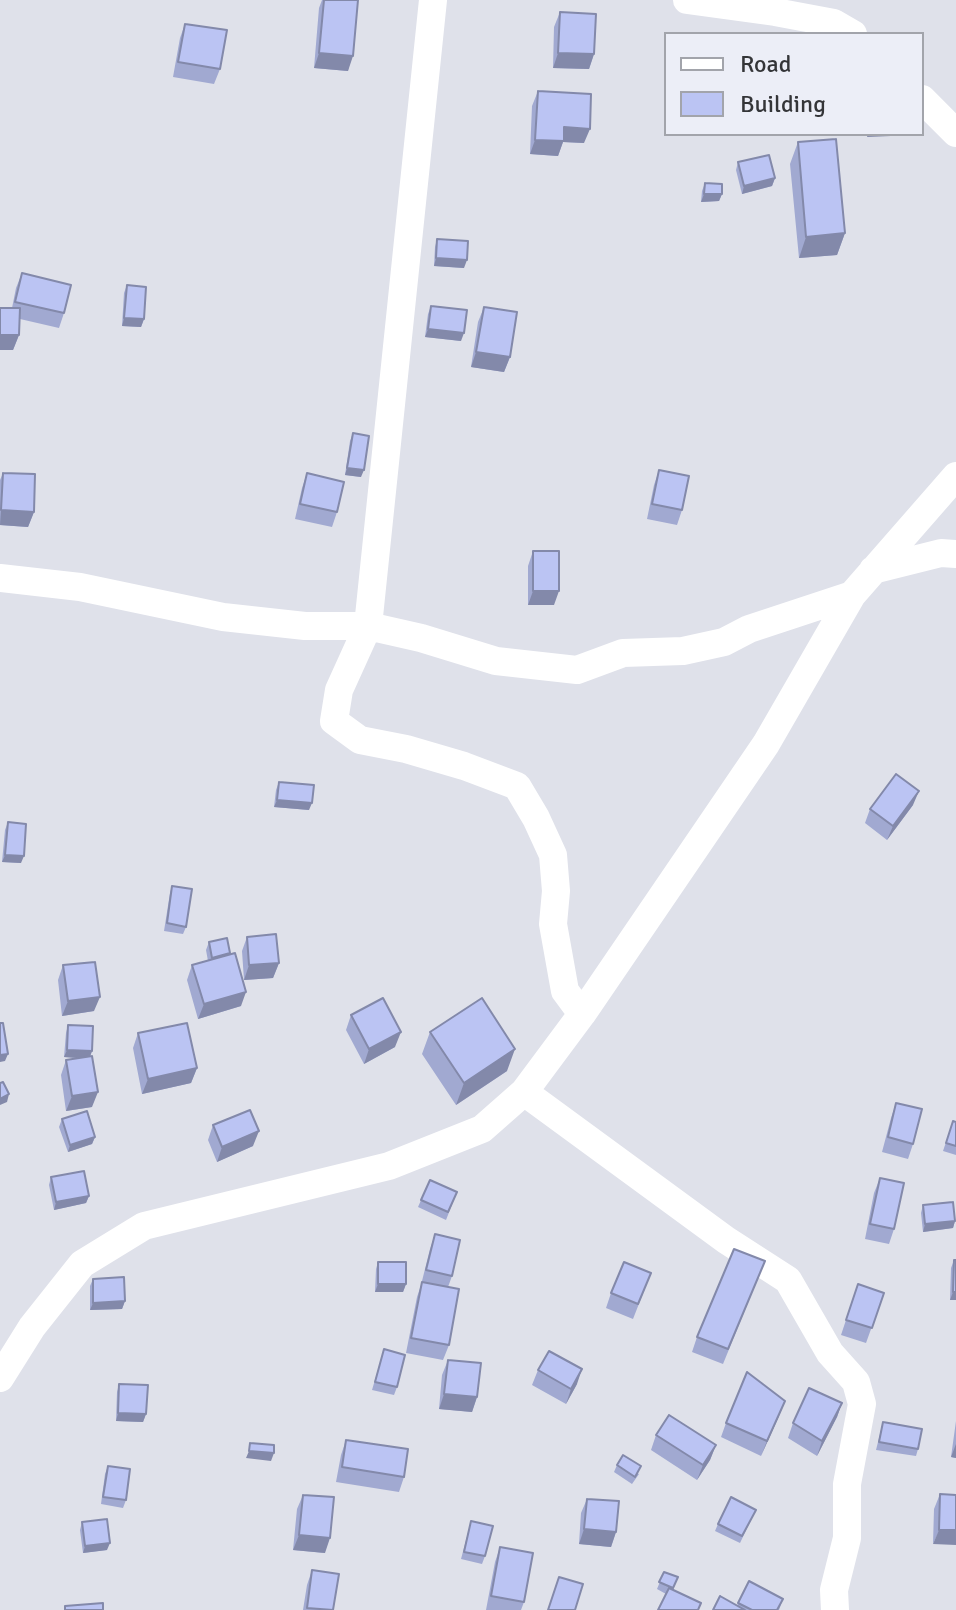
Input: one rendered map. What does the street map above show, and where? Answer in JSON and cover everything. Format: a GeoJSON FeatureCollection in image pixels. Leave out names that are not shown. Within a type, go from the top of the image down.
{"type":"FeatureCollection","features":[{"type":"Feature","properties":{"kind":"street"},"geometry":{"type":"LineString","coordinates":[[433,0],[368,626],[339,690],[334,721],[360,740],[406,749],[517,786],[553,855],[556,891],[553,924],[565,991],[582,1014]]}},
{"type":"Feature","properties":{"kind":"street"},"geometry":{"type":"LineString","coordinates":[[704,1],[834,23],[850,32]]}},
{"type":"Feature","properties":{"kind":"street"},"geometry":{"type":"LineString","coordinates":[[924,101],[956,133]]}},
{"type":"Feature","properties":{"kind":"street"},"geometry":{"type":"LineString","coordinates":[[0,1378],[9,1344],[32,1327],[82,1264],[144,1226],[389,1166],[482,1129],[524,1092],[582,1014],[766,744],[852,595],[956,476]]}},
{"type":"Feature","properties":{"kind":"street"},"geometry":{"type":"LineString","coordinates":[[873,570],[941,553],[956,554]]}},
{"type":"Feature","properties":{"kind":"street"},"geometry":{"type":"LineString","coordinates":[[0,578],[80,587],[223,617],[305,626],[368,626],[421,638],[496,661],[577,670],[623,653],[683,651],[724,642],[761,624],[852,595]]}},
{"type":"Feature","properties":{"kind":"street"},"geometry":{"type":"LineString","coordinates":[[524,1092],[726,1240],[788,1280],[830,1353],[856,1382],[862,1404],[847,1484],[847,1538],[834,1590],[835,1610]]}},
{"type":"Feature","properties":{"kind":"building"},"geometry":{"type":"Polygon","coordinates":[[[324,0],[358,0],[353,56],[319,53],[324,0]]]}},
{"type":"Feature","properties":{"kind":"building"},"geometry":{"type":"Polygon","coordinates":[[[560,12],[596,14],[594,54],[558,53],[560,12]]]}},
{"type":"Feature","properties":{"kind":"building"},"geometry":{"type":"Polygon","coordinates":[[[185,24],[227,30],[220,69],[178,62],[185,24]]]}},
{"type":"Feature","properties":{"kind":"building"},"geometry":{"type":"Polygon","coordinates":[[[538,91],[591,94],[590,129],[564,127],[564,141],[535,140],[538,91]]]}},
{"type":"Feature","properties":{"kind":"building"},"geometry":{"type":"Polygon","coordinates":[[[836,139],[845,233],[806,237],[798,142],[836,139]]]}},
{"type":"Feature","properties":{"kind":"building"},"geometry":{"type":"Polygon","coordinates":[[[769,155],[775,178],[744,186],[738,162],[769,155]]]}},
{"type":"Feature","properties":{"kind":"building"},"geometry":{"type":"Polygon","coordinates":[[[705,183],[722,184],[722,194],[704,194],[705,183]]]}},
{"type":"Feature","properties":{"kind":"building"},"geometry":{"type":"Polygon","coordinates":[[[437,239],[468,241],[467,260],[436,258],[437,239]]]}},
{"type":"Feature","properties":{"kind":"building"},"geometry":{"type":"Polygon","coordinates":[[[22,273],[71,285],[64,313],[15,302],[22,273]]]}},
{"type":"Feature","properties":{"kind":"building"},"geometry":{"type":"Polygon","coordinates":[[[127,285],[146,287],[144,319],[124,318],[127,285]]]}},
{"type":"Feature","properties":{"kind":"building"},"geometry":{"type":"Polygon","coordinates":[[[431,306],[467,310],[464,333],[428,329],[431,306]]]}},
{"type":"Feature","properties":{"kind":"building"},"geometry":{"type":"Polygon","coordinates":[[[484,307],[517,312],[510,357],[476,352],[484,307]]]}},
{"type":"Feature","properties":{"kind":"building"},"geometry":{"type":"Polygon","coordinates":[[[0,308],[20,308],[19,335],[0,335],[0,308]]]}},
{"type":"Feature","properties":{"kind":"building"},"geometry":{"type":"Polygon","coordinates":[[[353,433],[369,436],[364,470],[347,468],[353,433]]]}},
{"type":"Feature","properties":{"kind":"building"},"geometry":{"type":"Polygon","coordinates":[[[659,470],[689,476],[682,510],[652,504],[659,470]]]}},
{"type":"Feature","properties":{"kind":"building"},"geometry":{"type":"Polygon","coordinates":[[[3,473],[35,474],[34,512],[1,510],[3,473]]]}},
{"type":"Feature","properties":{"kind":"building"},"geometry":{"type":"Polygon","coordinates":[[[307,473],[344,482],[337,512],[300,504],[307,473]]]}},
{"type":"Feature","properties":{"kind":"building"},"geometry":{"type":"Polygon","coordinates":[[[533,551],[559,551],[559,591],[533,591],[533,551]]]}},
{"type":"Feature","properties":{"kind":"building"},"geometry":{"type":"Polygon","coordinates":[[[896,774],[919,791],[893,826],[870,809],[896,774]]]}},
{"type":"Feature","properties":{"kind":"building"},"geometry":{"type":"Polygon","coordinates":[[[279,782],[314,785],[312,803],[277,800],[279,782]]]}},
{"type":"Feature","properties":{"kind":"building"},"geometry":{"type":"Polygon","coordinates":[[[8,822],[26,824],[24,856],[5,855],[8,822]]]}},
{"type":"Feature","properties":{"kind":"building"},"geometry":{"type":"Polygon","coordinates":[[[172,886],[192,889],[186,927],[167,923],[172,886]]]}},
{"type":"Feature","properties":{"kind":"building"},"geometry":{"type":"Polygon","coordinates":[[[276,934],[279,963],[249,965],[247,937],[276,934]]]}},
{"type":"Feature","properties":{"kind":"building"},"geometry":{"type":"Polygon","coordinates":[[[227,938],[230,953],[212,958],[209,942],[227,938]]]}},
{"type":"Feature","properties":{"kind":"building"},"geometry":{"type":"Polygon","coordinates":[[[235,953],[246,992],[204,1004],[192,965],[235,953]]]}},
{"type":"Feature","properties":{"kind":"building"},"geometry":{"type":"Polygon","coordinates":[[[95,962],[100,997],[68,1001],[63,965],[95,962]]]}},
{"type":"Feature","properties":{"kind":"building"},"geometry":{"type":"Polygon","coordinates":[[[383,998],[401,1032],[369,1049],[351,1015],[383,998]]]}},
{"type":"Feature","properties":{"kind":"building"},"geometry":{"type":"Polygon","coordinates":[[[482,998],[515,1049],[464,1083],[430,1032],[482,998]]]}},
{"type":"Feature","properties":{"kind":"building"},"geometry":{"type":"Polygon","coordinates":[[[0,1023],[3,1023],[8,1054],[0,1055],[0,1023]]]}},
{"type":"Feature","properties":{"kind":"building"},"geometry":{"type":"Polygon","coordinates":[[[187,1023],[197,1068],[148,1079],[138,1033],[187,1023]]]}},
{"type":"Feature","properties":{"kind":"building"},"geometry":{"type":"Polygon","coordinates":[[[68,1025],[93,1026],[92,1051],[67,1050],[68,1025]]]}},
{"type":"Feature","properties":{"kind":"building"},"geometry":{"type":"Polygon","coordinates":[[[92,1056],[98,1092],[72,1096],[66,1060],[92,1056]]]}},
{"type":"Feature","properties":{"kind":"building"},"geometry":{"type":"Polygon","coordinates":[[[3,1082],[9,1094],[0,1099],[0,1083],[3,1082]]]}},
{"type":"Feature","properties":{"kind":"building"},"geometry":{"type":"Polygon","coordinates":[[[896,1103],[922,1109],[913,1144],[888,1137],[896,1103]]]}},
{"type":"Feature","properties":{"kind":"building"},"geometry":{"type":"Polygon","coordinates":[[[250,1110],[259,1131],[222,1147],[213,1125],[250,1110]]]}},
{"type":"Feature","properties":{"kind":"building"},"geometry":{"type":"Polygon","coordinates":[[[87,1111],[95,1137],[70,1145],[62,1119],[87,1111]]]}},
{"type":"Feature","properties":{"kind":"building"},"geometry":{"type":"Polygon","coordinates":[[[953,1121],[956,1122],[956,1146],[946,1143],[953,1121]]]}},
{"type":"Feature","properties":{"kind":"building"},"geometry":{"type":"Polygon","coordinates":[[[84,1171],[89,1196],[56,1202],[51,1177],[84,1171]]]}},
{"type":"Feature","properties":{"kind":"building"},"geometry":{"type":"Polygon","coordinates":[[[880,1178],[904,1183],[894,1229],[870,1224],[880,1178]]]}},
{"type":"Feature","properties":{"kind":"building"},"geometry":{"type":"Polygon","coordinates":[[[430,1180],[457,1192],[448,1212],[421,1200],[430,1180]]]}},
{"type":"Feature","properties":{"kind":"building"},"geometry":{"type":"Polygon","coordinates":[[[953,1202],[955,1221],[925,1224],[923,1205],[953,1202]]]}},
{"type":"Feature","properties":{"kind":"building"},"geometry":{"type":"Polygon","coordinates":[[[435,1234],[460,1240],[452,1276],[426,1270],[435,1234]]]}},
{"type":"Feature","properties":{"kind":"building"},"geometry":{"type":"Polygon","coordinates":[[[734,1249],[765,1261],[728,1349],[697,1337],[734,1249]]]}},
{"type":"Feature","properties":{"kind":"building"},"geometry":{"type":"Polygon","coordinates":[[[956,1260],[956,1292],[953,1292],[956,1260]]]}},
{"type":"Feature","properties":{"kind":"building"},"geometry":{"type":"Polygon","coordinates":[[[378,1262],[406,1262],[406,1284],[378,1284],[378,1262]]]}},
{"type":"Feature","properties":{"kind":"building"},"geometry":{"type":"Polygon","coordinates":[[[624,1262],[651,1273],[638,1304],[611,1293],[624,1262]]]}},
{"type":"Feature","properties":{"kind":"building"},"geometry":{"type":"Polygon","coordinates":[[[124,1277],[125,1301],[93,1303],[93,1279],[124,1277]]]}},
{"type":"Feature","properties":{"kind":"building"},"geometry":{"type":"Polygon","coordinates":[[[422,1282],[459,1289],[449,1345],[411,1338],[422,1282]]]}},
{"type":"Feature","properties":{"kind":"building"},"geometry":{"type":"Polygon","coordinates":[[[858,1284],[884,1293],[872,1328],[846,1320],[858,1284]]]}},
{"type":"Feature","properties":{"kind":"building"},"geometry":{"type":"Polygon","coordinates":[[[384,1349],[405,1355],[397,1387],[375,1382],[384,1349]]]}},
{"type":"Feature","properties":{"kind":"building"},"geometry":{"type":"Polygon","coordinates":[[[549,1351],[582,1369],[571,1389],[538,1370],[549,1351]]]}},
{"type":"Feature","properties":{"kind":"building"},"geometry":{"type":"Polygon","coordinates":[[[448,1360],[481,1363],[477,1397],[444,1394],[448,1360]]]}},
{"type":"Feature","properties":{"kind":"building"},"geometry":{"type":"Polygon","coordinates":[[[747,1372],[785,1401],[767,1441],[726,1423],[747,1372]]]}},
{"type":"Feature","properties":{"kind":"building"},"geometry":{"type":"Polygon","coordinates":[[[119,1384],[148,1385],[146,1414],[118,1413],[119,1384]]]}},
{"type":"Feature","properties":{"kind":"building"},"geometry":{"type":"Polygon","coordinates":[[[809,1388],[842,1403],[822,1441],[793,1423],[809,1388]]]}},
{"type":"Feature","properties":{"kind":"building"},"geometry":{"type":"Polygon","coordinates":[[[669,1415],[716,1445],[703,1465],[656,1435],[669,1415]]]}},
{"type":"Feature","properties":{"kind":"building"},"geometry":{"type":"Polygon","coordinates":[[[883,1422],[922,1429],[918,1449],[879,1442],[883,1422]]]}},
{"type":"Feature","properties":{"kind":"building"},"geometry":{"type":"Polygon","coordinates":[[[346,1440],[408,1449],[404,1477],[342,1467],[346,1440]]]}},
{"type":"Feature","properties":{"kind":"building"},"geometry":{"type":"Polygon","coordinates":[[[250,1443],[274,1445],[274,1453],[249,1451],[250,1443]]]}},
{"type":"Feature","properties":{"kind":"building"},"geometry":{"type":"Polygon","coordinates":[[[623,1455],[641,1466],[635,1477],[617,1465],[623,1455]]]}},
{"type":"Feature","properties":{"kind":"building"},"geometry":{"type":"Polygon","coordinates":[[[108,1466],[130,1469],[126,1500],[103,1497],[108,1466]]]}},
{"type":"Feature","properties":{"kind":"building"},"geometry":{"type":"Polygon","coordinates":[[[940,1494],[956,1495],[956,1530],[939,1530],[940,1494]]]}},
{"type":"Feature","properties":{"kind":"building"},"geometry":{"type":"Polygon","coordinates":[[[303,1495],[334,1497],[330,1538],[299,1535],[303,1495]]]}},
{"type":"Feature","properties":{"kind":"building"},"geometry":{"type":"Polygon","coordinates":[[[731,1497],[756,1510],[742,1536],[718,1524],[731,1497]]]}},
{"type":"Feature","properties":{"kind":"building"},"geometry":{"type":"Polygon","coordinates":[[[587,1499],[619,1501],[616,1532],[584,1529],[587,1499]]]}},
{"type":"Feature","properties":{"kind":"building"},"geometry":{"type":"Polygon","coordinates":[[[107,1519],[110,1543],[85,1546],[82,1522],[107,1519]]]}},
{"type":"Feature","properties":{"kind":"building"},"geometry":{"type":"Polygon","coordinates":[[[471,1521],[493,1526],[485,1556],[464,1552],[471,1521]]]}},
{"type":"Feature","properties":{"kind":"building"},"geometry":{"type":"Polygon","coordinates":[[[500,1547],[533,1553],[524,1602],[491,1596],[500,1547]]]}},
{"type":"Feature","properties":{"kind":"building"},"geometry":{"type":"Polygon","coordinates":[[[312,1570],[339,1574],[333,1610],[307,1608],[312,1570]]]}},
{"type":"Feature","properties":{"kind":"building"},"geometry":{"type":"Polygon","coordinates":[[[664,1572],[678,1577],[673,1588],[659,1582],[664,1572]]]}},
{"type":"Feature","properties":{"kind":"building"},"geometry":{"type":"Polygon","coordinates":[[[559,1577],[583,1584],[575,1610],[548,1610],[559,1577]]]}},
{"type":"Feature","properties":{"kind":"building"},"geometry":{"type":"Polygon","coordinates":[[[749,1581],[783,1599],[777,1610],[752,1610],[738,1603],[749,1581]]]}},
{"type":"Feature","properties":{"kind":"building"},"geometry":{"type":"Polygon","coordinates":[[[669,1588],[701,1603],[698,1610],[658,1610],[669,1588]]]}},
{"type":"Feature","properties":{"kind":"building"},"geometry":{"type":"Polygon","coordinates":[[[720,1596],[745,1610],[713,1610],[720,1596]]]}},
{"type":"Feature","properties":{"kind":"building"},"geometry":{"type":"Polygon","coordinates":[[[103,1603],[103,1610],[65,1610],[65,1606],[103,1603]]]}}]}
